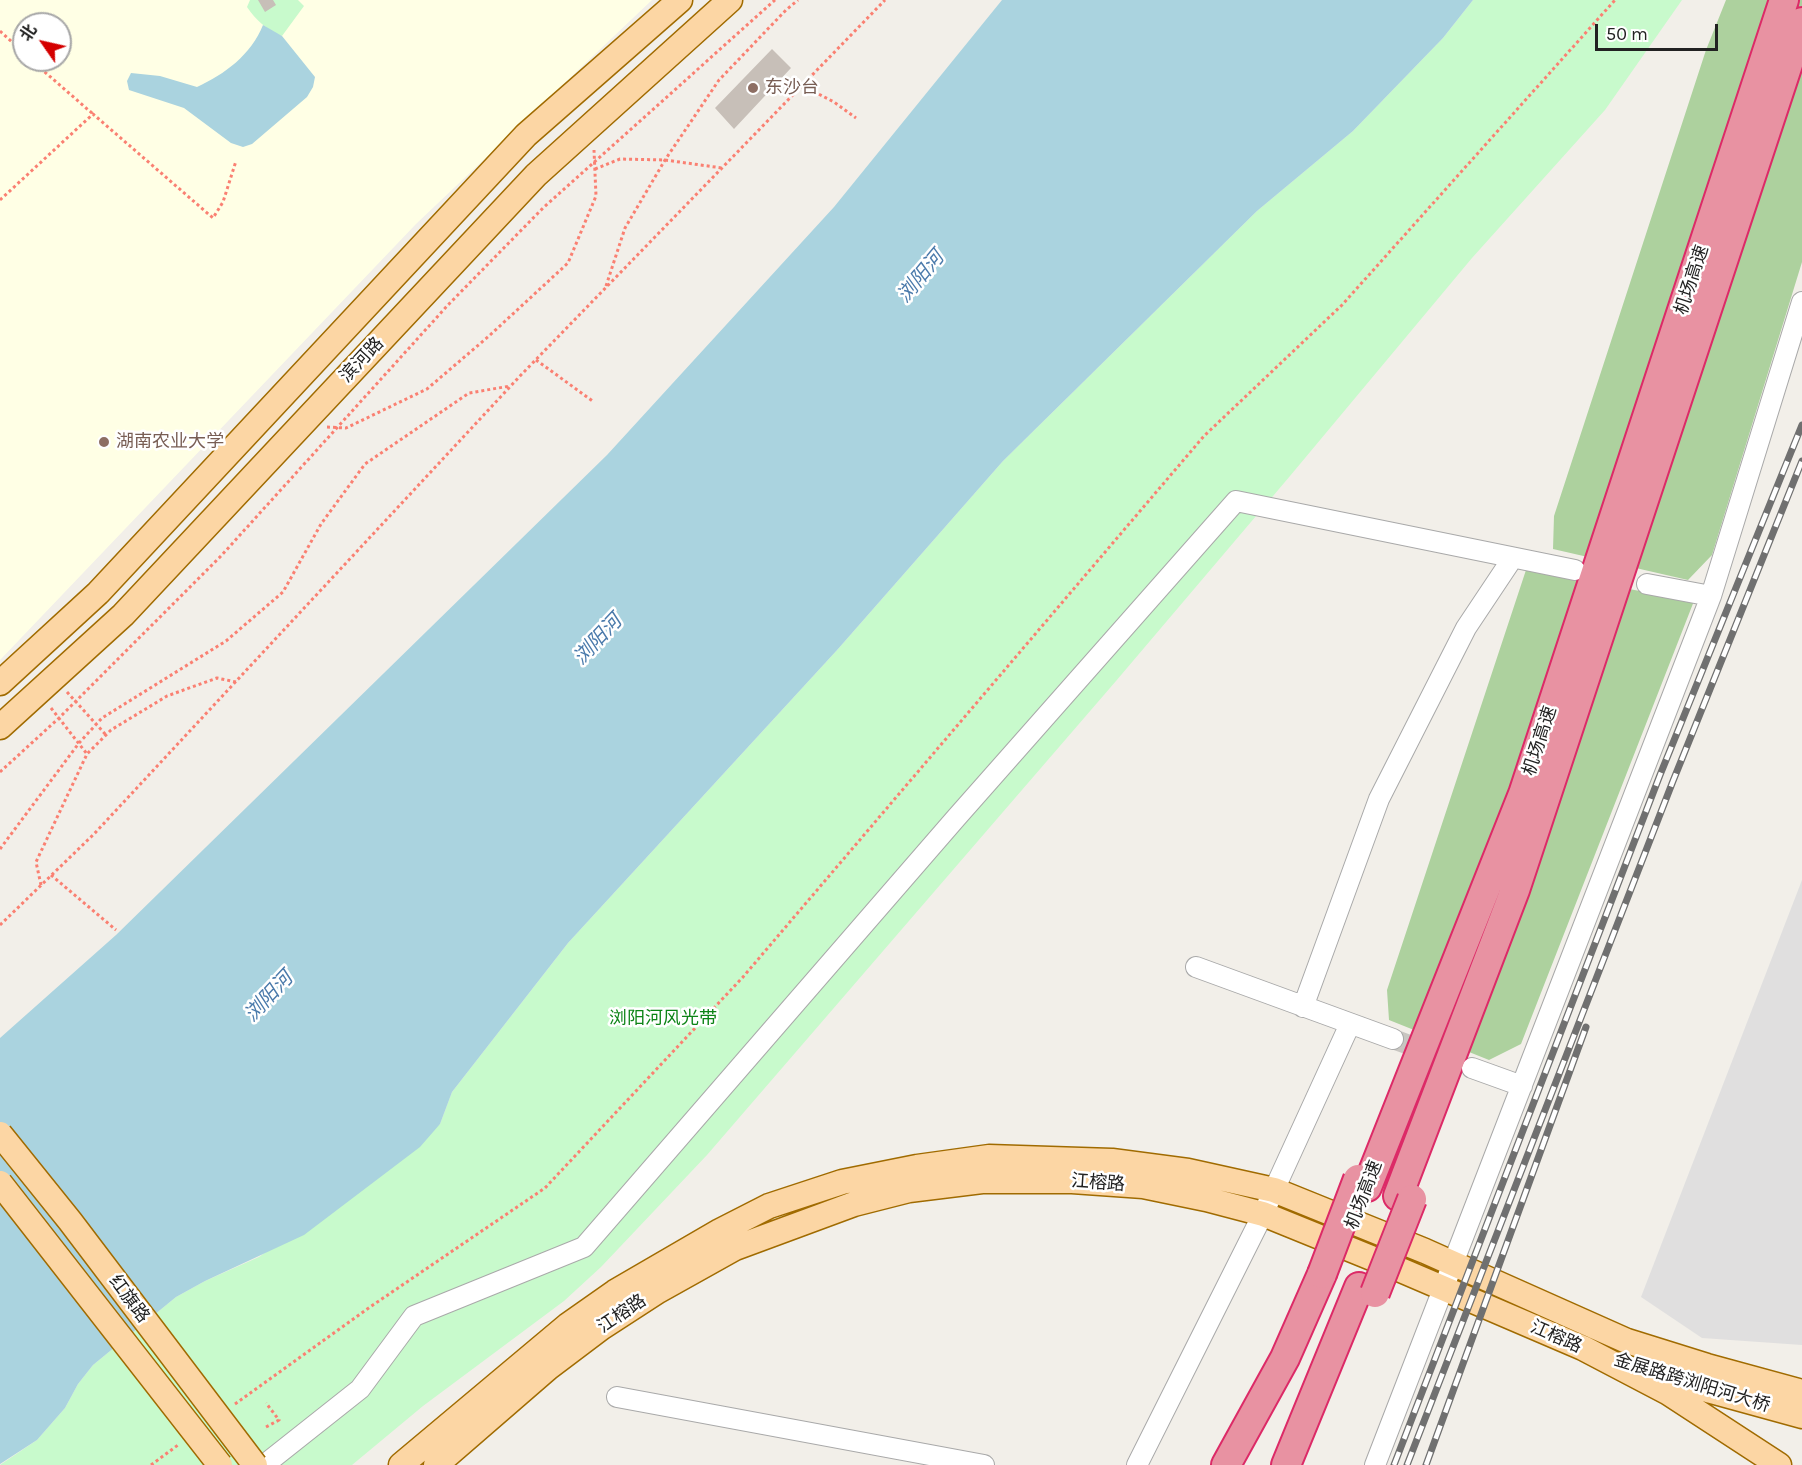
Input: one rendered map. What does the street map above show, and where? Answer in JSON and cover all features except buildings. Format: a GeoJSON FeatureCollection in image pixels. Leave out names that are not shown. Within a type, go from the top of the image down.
{"type":"FeatureCollection","features":[{"type":"Feature","properties":{"kind":"highway","name":"机场高速"},"geometry":{"type":"LineString","coordinates":[[1286,1465],[1347,1283],[1363,1183],[1523,794],[1784,0]]}},
{"type":"Feature","properties":{"kind":"highway","name":"机场高速"},"geometry":{"type":"LineString","coordinates":[[1248,1465],[1347,1283],[1405,1198],[1440,1085],[1515,890],[1802,22]]}},
{"type":"Feature","properties":{"kind":"highway"},"geometry":{"type":"LineString","coordinates":[[1226,1465],[1285,1358],[1347,1283]]}},
{"type":"Feature","properties":{"kind":"highway"},"geometry":{"type":"LineString","coordinates":[[1300,1465],[1347,1283]]}},
{"type":"Feature","properties":{"kind":"main road","name":"滨河路"},"geometry":{"type":"LineString","coordinates":[[4,715],[47,685],[123,615],[536,175],[730,0]]}},
{"type":"Feature","properties":{"kind":"main road","name":"滨河路"},"geometry":{"type":"LineString","coordinates":[[0,683],[98,593],[526,135],[677,1]]}},
{"type":"Feature","properties":{"kind":"main road","name":"红旗路"},"geometry":{"type":"LineString","coordinates":[[0,1134],[77,1230],[255,1465]]}},
{"type":"Feature","properties":{"kind":"main road","name":"江榕路"},"geometry":{"type":"LineString","coordinates":[[401,1465],[568,1325],[615,1292],[720,1231],[769,1206],[832,1186],[917,1167],[989,1157],[1112,1161],[1188,1171],[1274,1190],[1453,1264],[1627,1341]]}},
{"type":"Feature","properties":{"kind":"main road","name":"江榕路"},"geometry":{"type":"LineString","coordinates":[[436,1465],[548,1368],[601,1328],[658,1291],[735,1248],[854,1204],[909,1190],[982,1181],[1072,1181],[1143,1186],[1263,1214],[1444,1288],[1582,1348],[1667,1392],[1779,1465]]}},
{"type":"Feature","properties":{"kind":"main road","name":"红旗路"},"geometry":{"type":"LineString","coordinates":[[0,1183],[220,1465]]}},
{"type":"Feature","properties":{"kind":"main road","name":"金展路跨浏阳河大桥"},"geometry":{"type":"LineString","coordinates":[[1627,1341],[1802,1392]]}},
{"type":"Feature","properties":{"kind":"main road","name":"金展路跨浏阳河大桥"},"geometry":{"type":"LineString","coordinates":[[1582,1348],[1711,1391],[1802,1416]]}},
{"type":"Feature","properties":{"kind":"street"},"geometry":{"type":"LineString","coordinates":[[1375,1465],[1711,596],[1802,302]]}},
{"type":"Feature","properties":{"kind":"street"},"geometry":{"type":"LineString","coordinates":[[264,1465],[360,1389],[414,1316],[584,1247],[948,827],[1236,501],[1575,570]]}},
{"type":"Feature","properties":{"kind":"street"},"geometry":{"type":"LineString","coordinates":[[1303,1007],[1379,800],[1466,628],[1512,559]]}},
{"type":"Feature","properties":{"kind":"street"},"geometry":{"type":"LineString","coordinates":[[1647,584],[1711,596]]}},
{"type":"Feature","properties":{"kind":"street"},"geometry":{"type":"LineString","coordinates":[[1196,967],[1393,1039]]}},
{"type":"Feature","properties":{"kind":"street"},"geometry":{"type":"LineString","coordinates":[[1137,1465],[1263,1214],[1350,1024]]}},
{"type":"Feature","properties":{"kind":"street"},"geometry":{"type":"LineString","coordinates":[[1472,1068],[1522,1086]]}},
{"type":"Feature","properties":{"kind":"street"},"geometry":{"type":"LineString","coordinates":[[617,1397],[984,1465]]}},
{"type":"Feature","properties":{"kind":"path"},"geometry":{"type":"LineString","coordinates":[[0,772],[59,718],[221,556],[448,305],[543,208],[775,0]]}},
{"type":"Feature","properties":{"kind":"path"},"geometry":{"type":"LineString","coordinates":[[605,289],[625,228],[665,160],[719,80],[798,0]]}},
{"type":"Feature","properties":{"kind":"path"},"geometry":{"type":"LineString","coordinates":[[0,925],[94,834],[536,360],[885,0]]}},
{"type":"Feature","properties":{"kind":"path"},"geometry":{"type":"LineString","coordinates":[[227,1410],[370,1307],[545,1188],[743,977],[1204,436],[1342,304],[1614,0]]}},
{"type":"Feature","properties":{"kind":"path"},"geometry":{"type":"LineString","coordinates":[[0,31],[12,42]]}},
{"type":"Feature","properties":{"kind":"path"},"geometry":{"type":"LineString","coordinates":[[45,72],[213,218],[223,202],[236,161]]}},
{"type":"Feature","properties":{"kind":"path"},"geometry":{"type":"LineString","coordinates":[[803,86],[834,102],[856,118]]}},
{"type":"Feature","properties":{"kind":"path"},"geometry":{"type":"LineString","coordinates":[[0,200],[93,114]]}},
{"type":"Feature","properties":{"kind":"path"},"geometry":{"type":"LineString","coordinates":[[301,425],[346,428],[427,389],[568,263],[596,196],[593,123]]}},
{"type":"Feature","properties":{"kind":"path"},"geometry":{"type":"LineString","coordinates":[[595,169],[620,159],[665,160],[723,168]]}},
{"type":"Feature","properties":{"kind":"path"},"geometry":{"type":"LineString","coordinates":[[536,360],[594,402]]}},
{"type":"Feature","properties":{"kind":"path"},"geometry":{"type":"LineString","coordinates":[[0,849],[79,743],[102,718],[226,640],[283,592],[321,524],[365,464],[469,393],[512,386]]}},
{"type":"Feature","properties":{"kind":"path"},"geometry":{"type":"LineString","coordinates":[[41,885],[36,862],[87,754],[111,730],[168,696],[217,678],[236,682]]}},
{"type":"Feature","properties":{"kind":"path"},"geometry":{"type":"LineString","coordinates":[[47,685],[75,701],[106,735]]}},
{"type":"Feature","properties":{"kind":"path"},"geometry":{"type":"LineString","coordinates":[[47,685],[59,718],[87,754]]}},
{"type":"Feature","properties":{"kind":"path"},"geometry":{"type":"LineString","coordinates":[[51,875],[116,930]]}},
{"type":"Feature","properties":{"kind":"path"},"geometry":{"type":"LineString","coordinates":[[266,1403],[279,1420],[266,1427]]}},
{"type":"Feature","properties":{"kind":"path"},"geometry":{"type":"LineString","coordinates":[[151,1465],[179,1444]]}},
{"type":"Feature","properties":{"kind":"shaded area","name":"湖南农业大学"},"geometry":{"type":"Polygon","coordinates":[[[0,0],[652,0],[416,224],[0,660],[0,0]]]}},
{"type":"Feature","properties":{"kind":"shaded area"},"geometry":{"type":"Polygon","coordinates":[[[1802,880],[1802,1345],[1702,1338],[1641,1297],[1802,880]]]}},
{"type":"Feature","properties":{"kind":"green space"},"geometry":{"type":"Polygon","coordinates":[[[250,0],[298,0],[304,6],[282,36],[267,28],[254,16],[247,7],[250,0]]]}},
{"type":"Feature","properties":{"kind":"green space","name":"浏阳河风光带"},"geometry":{"type":"Polygon","coordinates":[[[1473,0],[1682,0],[1605,110],[1472,258],[1116,681],[707,1155],[601,1267],[564,1301],[423,1406],[352,1465],[0,1465],[37,1440],[65,1408],[78,1384],[93,1365],[176,1297],[205,1281],[259,1257],[440,1124],[452,1092],[568,943],[838,649],[1003,461],[1257,211],[1353,131],[1443,38],[1473,0]]]}},
{"type":"Feature","properties":{"kind":"green space"},"geometry":{"type":"Polygon","coordinates":[[[1726,0],[1802,0],[1802,262],[1712,555],[1688,580],[1553,549],[1554,516],[1706,50],[1726,0]]]}},
{"type":"Feature","properties":{"kind":"green space"},"geometry":{"type":"Polygon","coordinates":[[[1526,570],[1694,601],[1521,1044],[1489,1060],[1389,1020],[1387,990],[1526,570]]]}},
{"type":"Feature","properties":{"kind":"water","name":"浏阳河"},"geometry":{"type":"Polygon","coordinates":[[[1002,0],[1473,0],[1443,38],[1353,131],[1257,211],[1003,461],[838,649],[568,943],[452,1092],[440,1124],[420,1147],[304,1235],[176,1297],[93,1365],[78,1384],[65,1408],[37,1440],[0,1464],[0,1038],[116,935],[607,455],[834,207],[1002,0]]]}},
{"type":"Feature","properties":{"kind":"water"},"geometry":{"type":"Polygon","coordinates":[[[263,25],[282,36],[315,77],[313,87],[307,97],[252,144],[243,147],[231,143],[184,108],[129,90],[127,81],[131,73],[160,76],[197,87],[227,70],[236,62],[252,46],[263,25]]]}},
{"type":"Feature","properties":{"kind":"tunnel"},"geometry":{"type":"LineString","coordinates":[[1393,1039],[1461,1064]]}},
{"type":"Feature","properties":{"kind":"railway"},"geometry":{"type":"LineString","coordinates":[[1394,1465],[1660,775],[1802,425]]}},
{"type":"Feature","properties":{"kind":"railway"},"geometry":{"type":"LineString","coordinates":[[1407,1465],[1673,781],[1802,461]]}},
{"type":"Feature","properties":{"kind":"railway"},"geometry":{"type":"LineString","coordinates":[[1426,1465],[1586,1027]]}},
{"type":"Feature","properties":{"kind":"place","name":"东沙台"},"geometry":{"type":"Point","coordinates":[753,88]}},
{"type":"Feature","properties":{"kind":"place","name":"湖南农业大学"},"geometry":{"type":"Point","coordinates":[104,442]}}]}
